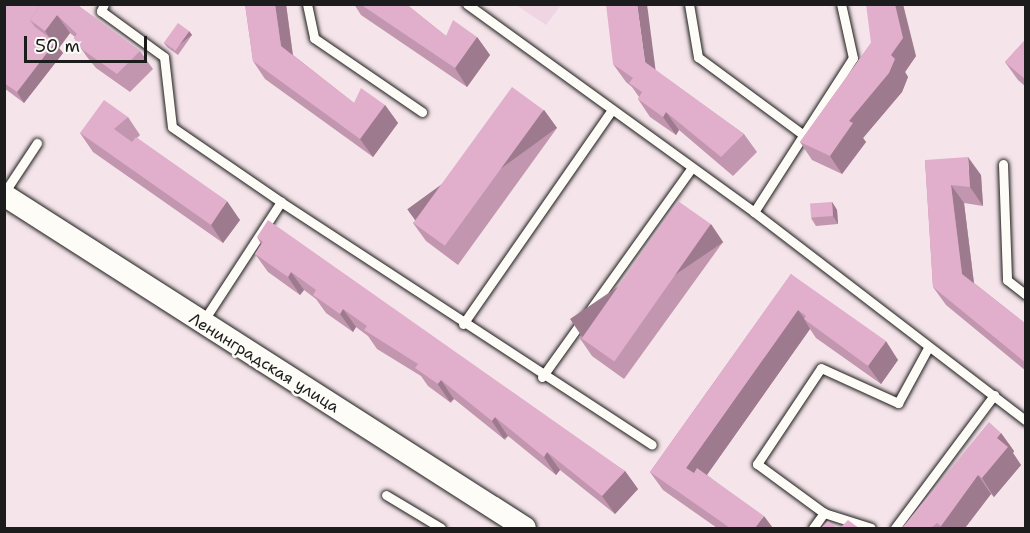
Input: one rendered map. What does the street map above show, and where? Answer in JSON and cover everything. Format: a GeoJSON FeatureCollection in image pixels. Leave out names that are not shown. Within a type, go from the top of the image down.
{"type":"FeatureCollection","features":[{"type":"Feature","properties":{"kind":"street","name":"Ленинградская улица"},"geometry":{"type":"LineString","coordinates":[[4,194],[525,528]]}},
{"type":"Feature","properties":{"kind":"lane"},"geometry":{"type":"LineString","coordinates":[[104,4],[101,11],[164,57],[172,128],[542,377],[652,445]]}},
{"type":"Feature","properties":{"kind":"lane"},"geometry":{"type":"LineString","coordinates":[[307,4],[314,38],[422,112]]}},
{"type":"Feature","properties":{"kind":"lane"},"geometry":{"type":"LineString","coordinates":[[467,4],[690,170],[754,212],[928,348],[1026,421]]}},
{"type":"Feature","properties":{"kind":"lane"},"geometry":{"type":"LineString","coordinates":[[689,4],[698,57],[802,134]]}},
{"type":"Feature","properties":{"kind":"lane"},"geometry":{"type":"LineString","coordinates":[[754,212],[802,134],[853,58],[841,4]]}},
{"type":"Feature","properties":{"kind":"lane"},"geometry":{"type":"LineString","coordinates":[[463,324],[610,111]]}},
{"type":"Feature","properties":{"kind":"lane"},"geometry":{"type":"LineString","coordinates":[[4,194],[37,143]]}},
{"type":"Feature","properties":{"kind":"lane"},"geometry":{"type":"LineString","coordinates":[[1003,164],[1007,280],[1026,296]]}},
{"type":"Feature","properties":{"kind":"lane"},"geometry":{"type":"LineString","coordinates":[[542,377],[690,170]]}},
{"type":"Feature","properties":{"kind":"lane"},"geometry":{"type":"LineString","coordinates":[[202,323],[281,202]]}},
{"type":"Feature","properties":{"kind":"lane"},"geometry":{"type":"LineString","coordinates":[[871,528],[824,513],[757,464],[821,368],[898,403],[928,348]]}},
{"type":"Feature","properties":{"kind":"lane"},"geometry":{"type":"LineString","coordinates":[[895,528],[994,395]]}},
{"type":"Feature","properties":{"kind":"lane"},"geometry":{"type":"LineString","coordinates":[[386,495],[441,528]]}},
{"type":"Feature","properties":{"kind":"lane"},"geometry":{"type":"LineString","coordinates":[[813,528],[824,513]]}},
{"type":"Feature","properties":{"kind":"shaded area"},"geometry":{"type":"Polygon","coordinates":[[[516,5],[561,5],[546,25],[516,5]]]}},
{"type":"Feature","properties":{"kind":"building"},"geometry":{"type":"Polygon","coordinates":[[[4,4],[41,4],[30,20],[35,27],[55,42],[17,92],[4,83],[4,4]]]}},
{"type":"Feature","properties":{"kind":"building"},"geometry":{"type":"Polygon","coordinates":[[[41,4],[76,4],[140,51],[117,74],[83,50],[74,38],[77,34],[57,15],[45,31],[30,20],[41,4]]]}},
{"type":"Feature","properties":{"kind":"building"},"geometry":{"type":"Polygon","coordinates":[[[245,4],[275,4],[281,46],[354,103],[361,88],[385,105],[360,139],[253,61],[245,4]]]}},
{"type":"Feature","properties":{"kind":"building"},"geometry":{"type":"Polygon","coordinates":[[[360,4],[406,4],[446,36],[453,20],[477,37],[455,68],[360,4]]]}},
{"type":"Feature","properties":{"kind":"building"},"geometry":{"type":"Polygon","coordinates":[[[606,4],[637,4],[645,62],[744,134],[721,157],[666,112],[663,117],[638,99],[642,92],[629,83],[633,78],[613,64],[606,4]]]}},
{"type":"Feature","properties":{"kind":"building"},"geometry":{"type":"Polygon","coordinates":[[[866,4],[895,4],[903,38],[891,55],[895,59],[889,73],[849,121],[853,123],[830,156],[800,142],[871,43],[866,4]]]}},
{"type":"Feature","properties":{"kind":"building"},"geometry":{"type":"Polygon","coordinates":[[[178,23],[189,31],[175,51],[164,42],[178,23]]]}},
{"type":"Feature","properties":{"kind":"building"},"geometry":{"type":"Polygon","coordinates":[[[1026,39],[1026,80],[1005,62],[1026,39]]]}},
{"type":"Feature","properties":{"kind":"building"},"geometry":{"type":"Polygon","coordinates":[[[512,87],[544,110],[445,246],[413,223],[512,87]]]}},
{"type":"Feature","properties":{"kind":"building"},"geometry":{"type":"Polygon","coordinates":[[[104,100],[128,117],[114,129],[132,142],[136,137],[227,201],[211,225],[80,133],[104,100]]]}},
{"type":"Feature","properties":{"kind":"building"},"geometry":{"type":"Polygon","coordinates":[[[968,157],[970,187],[951,185],[962,274],[1026,324],[1026,363],[933,287],[925,160],[968,157]]]}},
{"type":"Feature","properties":{"kind":"building"},"geometry":{"type":"Polygon","coordinates":[[[678,201],[711,224],[614,362],[582,339],[678,201]]]}},
{"type":"Feature","properties":{"kind":"building"},"geometry":{"type":"Polygon","coordinates":[[[832,202],[833,216],[811,218],[810,204],[832,202]]]}},
{"type":"Feature","properties":{"kind":"building"},"geometry":{"type":"Polygon","coordinates":[[[268,220],[625,471],[602,496],[547,452],[544,457],[495,417],[492,421],[441,380],[438,384],[415,368],[418,364],[364,330],[367,326],[343,309],[340,314],[313,295],[316,290],[291,272],[288,277],[255,254],[263,242],[257,237],[268,220]]]}},
{"type":"Feature","properties":{"kind":"building"},"geometry":{"type":"Polygon","coordinates":[[[791,274],[886,341],[868,366],[804,319],[806,316],[798,310],[686,468],[694,473],[697,468],[764,516],[755,528],[730,528],[650,472],[791,274]]]}},
{"type":"Feature","properties":{"kind":"building"},"geometry":{"type":"Polygon","coordinates":[[[989,422],[1001,433],[997,438],[1008,447],[982,478],[978,475],[941,526],[937,523],[931,528],[902,528],[989,422]]]}},
{"type":"Feature","properties":{"kind":"building"},"geometry":{"type":"Polygon","coordinates":[[[848,520],[859,528],[840,528],[848,520]]]}},
{"type":"Feature","properties":{"kind":"building"},"geometry":{"type":"Polygon","coordinates":[[[828,521],[837,528],[821,528],[828,521]]]}}]}
